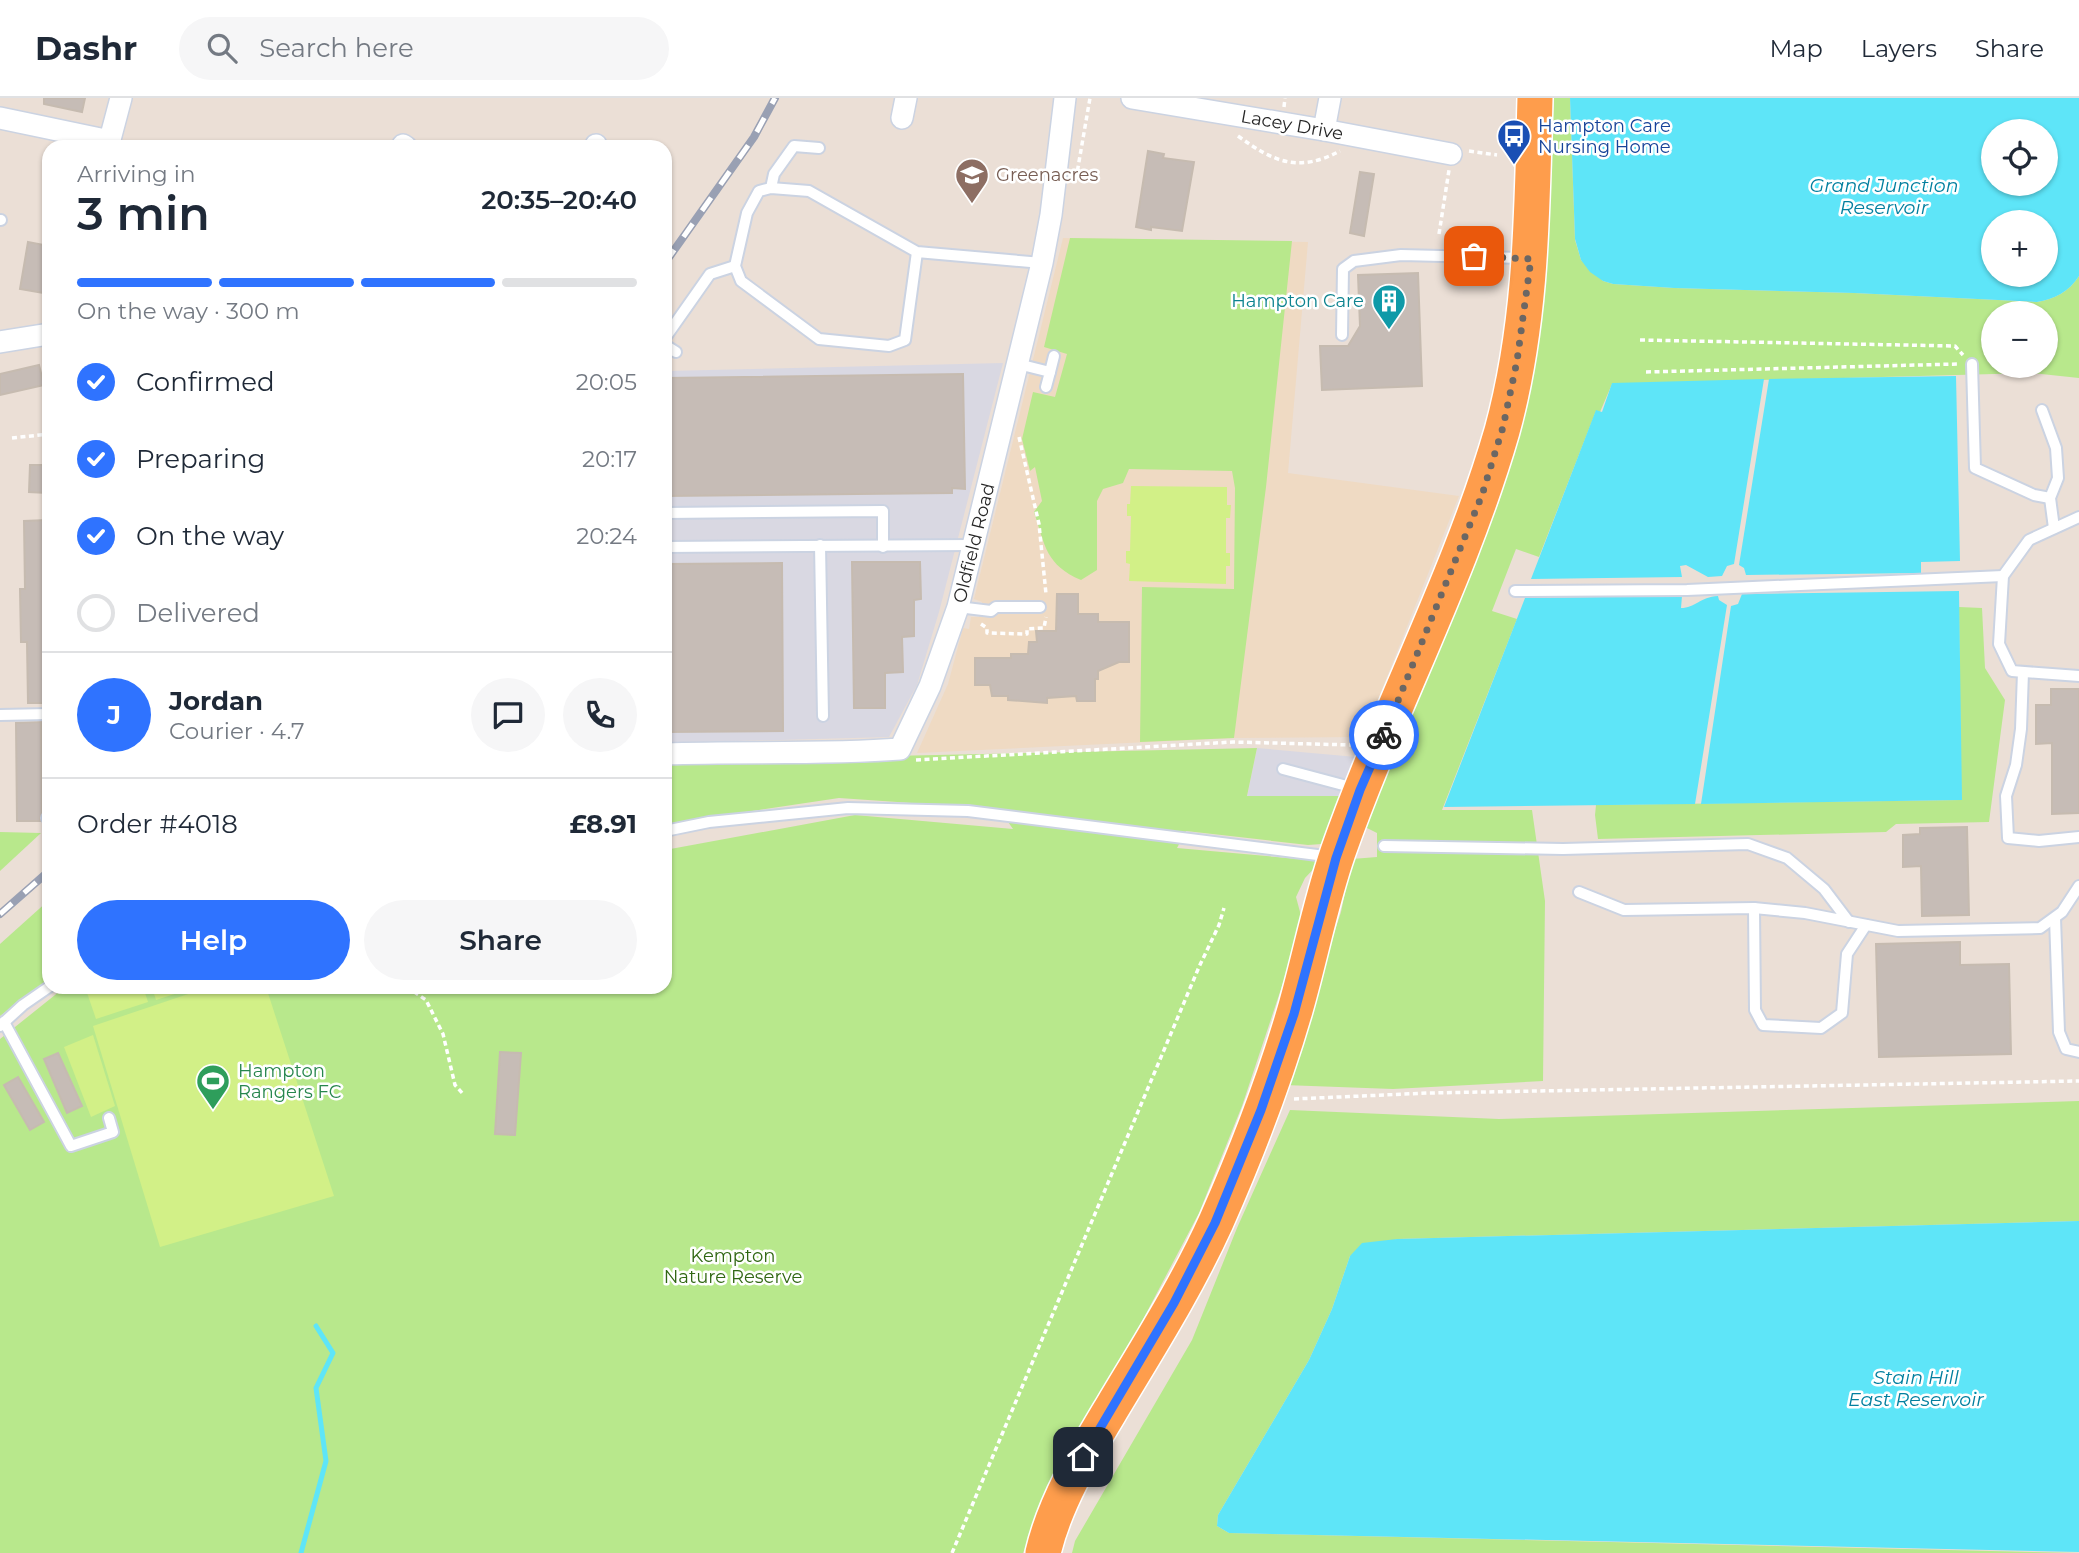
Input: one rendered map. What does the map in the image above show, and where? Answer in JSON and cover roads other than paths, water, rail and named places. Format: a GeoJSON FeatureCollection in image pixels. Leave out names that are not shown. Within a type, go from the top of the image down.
{"type":"FeatureCollection","features":[{"type":"Feature","properties":{"kind":"highway"},"geometry":{"type":"LineString","coordinates":[[1043,1553],[1047,1535],[1083,1457],[1174,1303],[1215,1223],[1261,1110],[1294,1014],[1336,858],[1360,790],[1420,651],[1482,495],[1503,427],[1517,361],[1531,259],[1535,98]]}},
{"type":"Feature","properties":{"kind":"street"},"geometry":{"type":"LineString","coordinates":[[110,140],[121,98]]}},
{"type":"Feature","properties":{"kind":"street","name":"Oldfield Road"},"geometry":{"type":"LineString","coordinates":[[672,754],[735,751],[857,752],[900,749],[930,686],[955,617],[1042,263],[1051,215],[1065,98]]}},
{"type":"Feature","properties":{"kind":"street","name":"Lacey Drive"},"geometry":{"type":"LineString","coordinates":[[1132,98],[1451,154]]}},
{"type":"Feature","properties":{"kind":"street"},"geometry":{"type":"LineString","coordinates":[[1324,130],[1330,98]]}},
{"type":"Feature","properties":{"kind":"street"},"geometry":{"type":"LineString","coordinates":[[0,118],[92,140]]}},
{"type":"Feature","properties":{"kind":"street"},"geometry":{"type":"LineString","coordinates":[[0,342],[42,335]]}},
{"type":"Feature","properties":{"kind":"lane"},"geometry":{"type":"LineString","coordinates":[[771,188],[774,174],[794,146],[819,148]]}},
{"type":"Feature","properties":{"kind":"lane"},"geometry":{"type":"LineString","coordinates":[[916,252],[905,340],[889,346],[818,339],[741,281],[735,265],[747,213],[759,191],[771,188],[808,191],[916,252],[1042,263]]}},
{"type":"Feature","properties":{"kind":"lane"},"geometry":{"type":"LineString","coordinates":[[1342,335],[1343,269],[1354,261],[1401,255],[1531,259]]}},
{"type":"Feature","properties":{"kind":"lane"},"geometry":{"type":"LineString","coordinates":[[672,328],[710,274],[735,265]]}},
{"type":"Feature","properties":{"kind":"lane"},"geometry":{"type":"LineString","coordinates":[[672,349],[676,352]]}},
{"type":"Feature","properties":{"kind":"lane"},"geometry":{"type":"LineString","coordinates":[[1046,387],[1054,356]]}},
{"type":"Feature","properties":{"kind":"lane"},"geometry":{"type":"LineString","coordinates":[[1018,364],[1050,372]]}},
{"type":"Feature","properties":{"kind":"lane"},"geometry":{"type":"LineString","coordinates":[[1972,364],[1975,468],[2034,495],[2050,498]]}},
{"type":"Feature","properties":{"kind":"lane"},"geometry":{"type":"LineString","coordinates":[[2042,410],[2056,447],[2058,478],[2050,498],[2054,528]]}},
{"type":"Feature","properties":{"kind":"lane"},"geometry":{"type":"LineString","coordinates":[[672,513],[883,511],[884,547]]}},
{"type":"Feature","properties":{"kind":"lane"},"geometry":{"type":"LineString","coordinates":[[2079,517],[2029,540],[2003,576],[1999,644],[2012,671],[2079,676]]}},
{"type":"Feature","properties":{"kind":"lane"},"geometry":{"type":"LineString","coordinates":[[820,545],[823,716]]}},
{"type":"Feature","properties":{"kind":"lane"},"geometry":{"type":"LineString","coordinates":[[672,547],[973,545]]}},
{"type":"Feature","properties":{"kind":"lane"},"geometry":{"type":"LineString","coordinates":[[1515,591],[1687,590],[2003,576]]}},
{"type":"Feature","properties":{"kind":"lane"},"geometry":{"type":"LineString","coordinates":[[955,617],[991,611],[996,607],[1043,607]]}},
{"type":"Feature","properties":{"kind":"lane"},"geometry":{"type":"LineString","coordinates":[[2022,672],[2021,729],[2016,765],[2006,796],[2008,838],[2039,841],[2079,837]]}},
{"type":"Feature","properties":{"kind":"lane"},"geometry":{"type":"LineString","coordinates":[[0,715],[42,714]]}},
{"type":"Feature","properties":{"kind":"lane"},"geometry":{"type":"LineString","coordinates":[[1283,769],[1360,790]]}},
{"type":"Feature","properties":{"kind":"lane"},"geometry":{"type":"LineString","coordinates":[[672,830],[709,822],[848,808],[968,811],[1336,858]]}},
{"type":"Feature","properties":{"kind":"lane"},"geometry":{"type":"LineString","coordinates":[[1384,846],[1563,849],[1748,844],[1787,858],[1824,889],[1849,922]]}},
{"type":"Feature","properties":{"kind":"lane"},"geometry":{"type":"LineString","coordinates":[[1579,892],[1624,910],[1755,908],[1805,913],[1898,931],[2040,928],[2062,912],[2079,887]]}},
{"type":"Feature","properties":{"kind":"lane"},"geometry":{"type":"LineString","coordinates":[[1755,908],[1755,1010],[1763,1025],[1821,1028],[1842,1013],[1847,954],[1866,925]]}},
{"type":"Feature","properties":{"kind":"lane"},"geometry":{"type":"LineString","coordinates":[[2055,918],[2059,1032],[2066,1049],[2079,1052]]}},
{"type":"Feature","properties":{"kind":"lane"},"geometry":{"type":"LineString","coordinates":[[42,993],[2,1024],[71,1146],[113,1132],[109,1118]]}},
{"type":"Feature","properties":{"kind":"water","name":"Grand Junction Reservoir"},"geometry":{"type":"Polygon","coordinates":[[[1570,98],[2079,98],[2079,276],[2066,290],[2043,301],[1613,284],[1590,272],[1581,260],[1575,239],[1570,98]]]}},
{"type":"Feature","properties":{"kind":"water"},"geometry":{"type":"Polygon","coordinates":[[[1956,376],[1960,561],[1921,562],[1921,573],[1746,575],[1744,568],[1739,565],[1769,379],[1956,376]]]}},
{"type":"Feature","properties":{"kind":"water"},"geometry":{"type":"Polygon","coordinates":[[[1764,379],[1734,564],[1727,566],[1722,576],[1708,577],[1686,565],[1680,566],[1682,577],[1531,579],[1596,410],[1602,412],[1612,383],[1764,379]]]}},
{"type":"Feature","properties":{"kind":"water"},"geometry":{"type":"Polygon","coordinates":[[[1959,591],[1962,800],[1701,804],[1731,606],[1738,604],[1742,594],[1959,591]]]}},
{"type":"Feature","properties":{"kind":"water"},"geometry":{"type":"Polygon","coordinates":[[[1682,596],[1681,608],[1718,596],[1719,600],[1727,605],[1695,804],[1444,807],[1525,598],[1682,596]]]}},
{"type":"Feature","properties":{"kind":"water","name":"Stain Hill East Reservoir"},"geometry":{"type":"Polygon","coordinates":[[[2079,1221],[2079,1552],[1229,1533],[1217,1526],[1218,1515],[1309,1360],[1332,1309],[1350,1256],[1362,1243],[1397,1239],[2079,1221]]]}},
{"type":"Feature","properties":{"kind":"waterway"},"geometry":{"type":"LineString","coordinates":[[301,1553],[326,1461],[316,1388],[333,1353],[316,1326]]}},
{"type":"Feature","properties":{"kind":"railway"},"geometry":{"type":"LineString","coordinates":[[672,253],[754,137],[775,98]]}},
{"type":"Feature","properties":{"kind":"railway"},"geometry":{"type":"LineString","coordinates":[[0,914],[42,877]]}},
{"type":"Feature","properties":{"kind":"place","name":"Hampton Care Nursing Home"},"geometry":{"type":"Point","coordinates":[1514,166]}},
{"type":"Feature","properties":{"kind":"place","name":"Greenacres"},"geometry":{"type":"Point","coordinates":[972,205]}},
{"type":"Feature","properties":{"kind":"place","name":"Hampton Care"},"geometry":{"type":"Point","coordinates":[1389,331]}},
{"type":"Feature","properties":{"kind":"place","name":"Hampton Rangers FC"},"geometry":{"type":"Point","coordinates":[213,1111]}},
{"type":"Feature","properties":{"kind":"park label","name":"Kempton Nature Reserve"},"geometry":{"type":"Point","coordinates":[733,1266]}}]}
